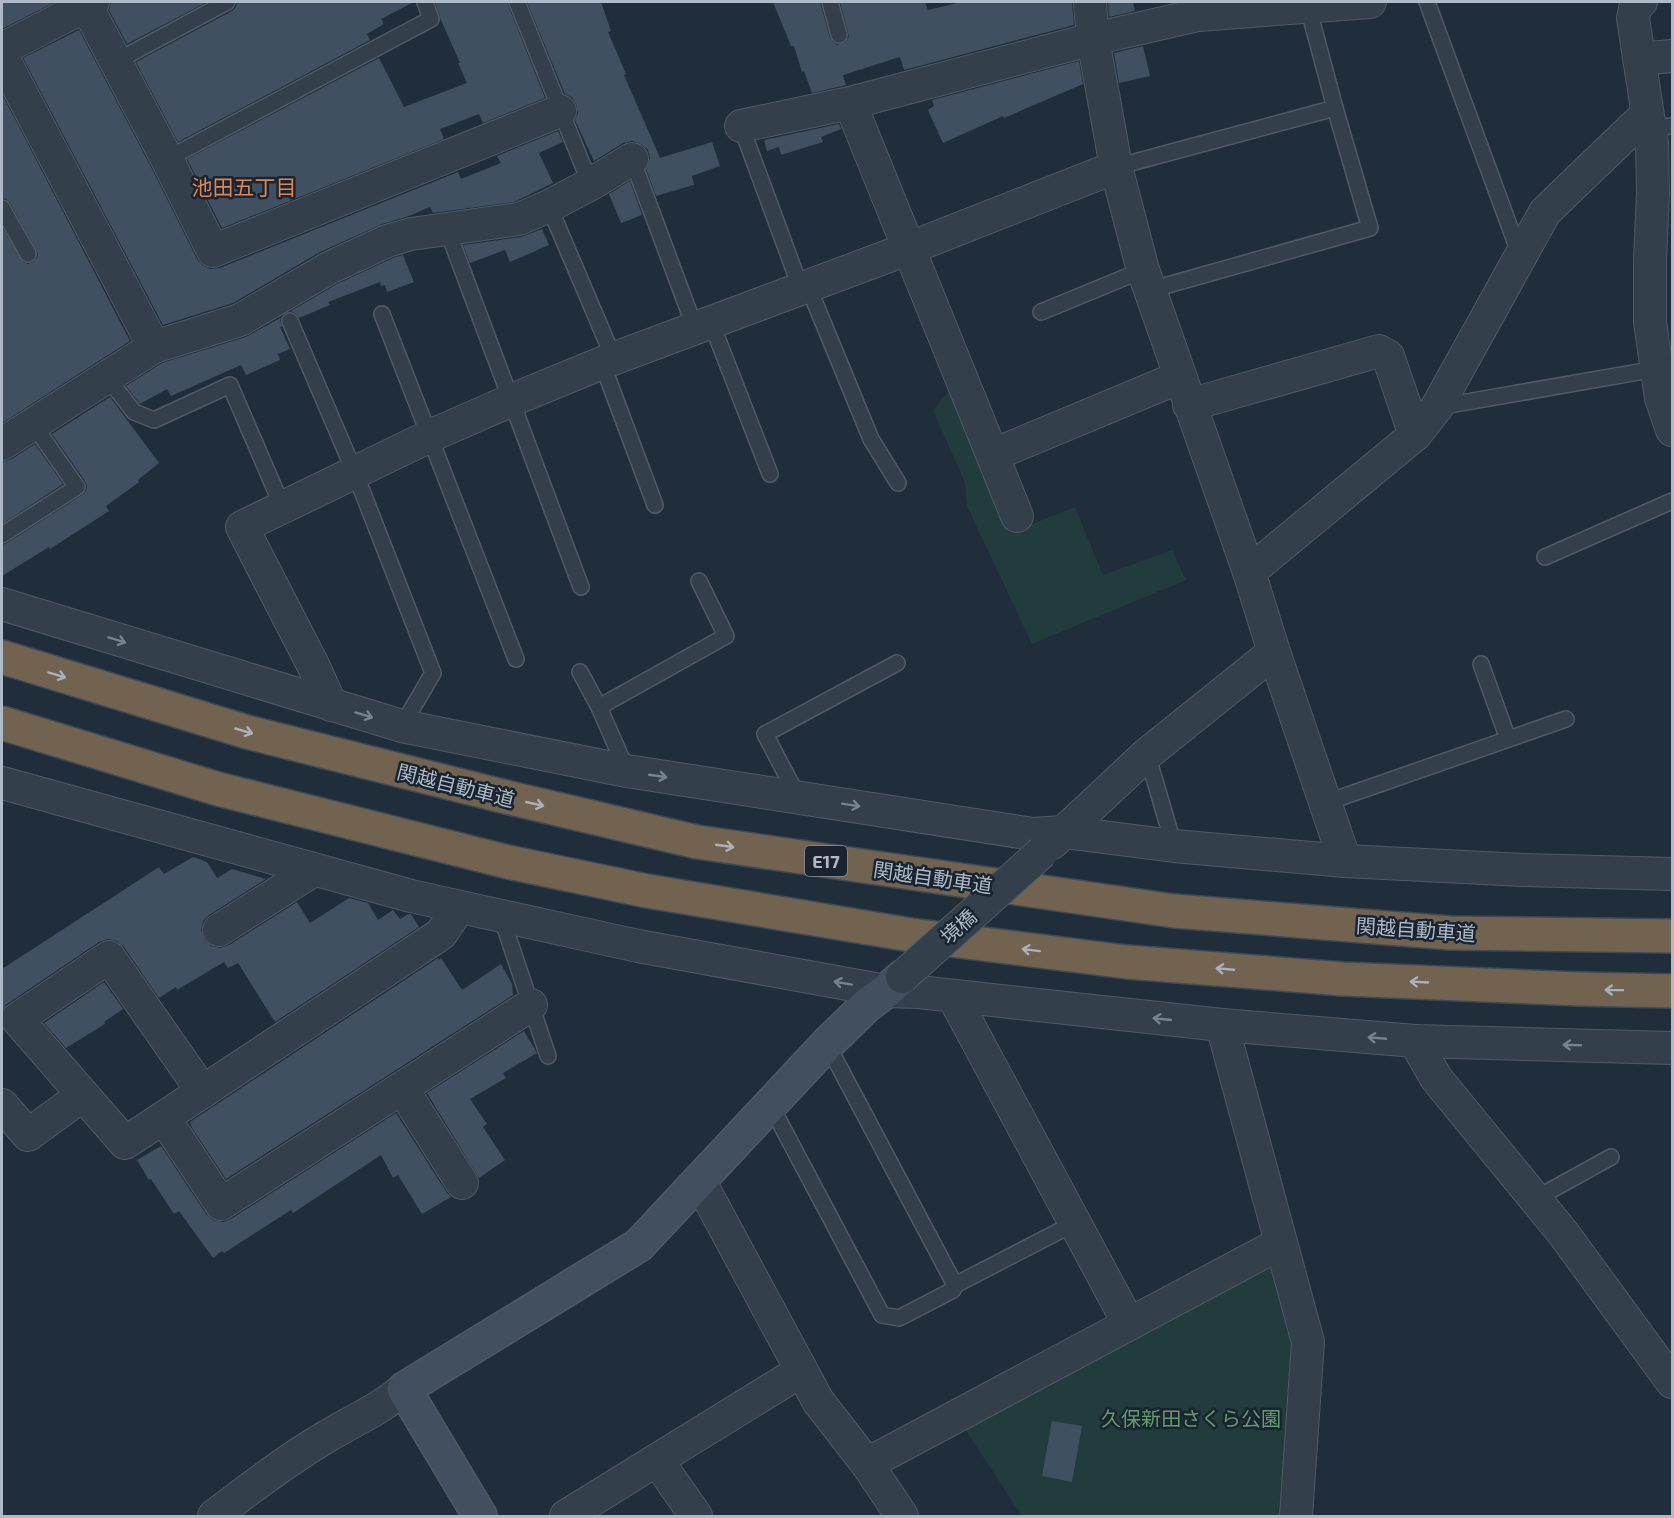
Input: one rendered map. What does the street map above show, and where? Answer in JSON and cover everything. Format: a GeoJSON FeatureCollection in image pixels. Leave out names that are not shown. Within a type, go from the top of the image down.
{"type":"FeatureCollection","features":[{"type":"Feature","properties":{"kind":"highway","name":"関越自動車道"},"geometry":{"type":"LineString","coordinates":[[2,657],[246,732],[697,842],[1174,911],[1450,933],[1672,936]]}},
{"type":"Feature","properties":{"kind":"highway"},"geometry":{"type":"LineString","coordinates":[[2,723],[218,789],[508,862],[647,891],[900,933],[1127,962],[1343,979],[1672,991]]}},
{"type":"Feature","properties":{"kind":"street"},"geometry":{"type":"LineString","coordinates":[[1090,2],[1093,39],[1116,167],[1146,280],[1249,572],[1345,861]]}},
{"type":"Feature","properties":{"kind":"street"},"geometry":{"type":"LineString","coordinates":[[741,126],[850,103],[1093,39],[1198,15],[1370,2]]}},
{"type":"Feature","properties":{"kind":"street"},"geometry":{"type":"LineString","coordinates":[[2,49],[89,3],[115,62],[213,251],[560,111]]}},
{"type":"Feature","properties":{"kind":"street"},"geometry":{"type":"LineString","coordinates":[[1636,3],[1633,18],[1639,59],[1657,123],[1652,142],[1650,322],[1661,398],[1672,430]]}},
{"type":"Feature","properties":{"kind":"street"},"geometry":{"type":"LineString","coordinates":[[2,56],[154,347]]}},
{"type":"Feature","properties":{"kind":"street"},"geometry":{"type":"LineString","coordinates":[[1639,59],[1672,56]]}},
{"type":"Feature","properties":{"kind":"street"},"geometry":{"type":"LineString","coordinates":[[850,103],[1017,516]]}},
{"type":"Feature","properties":{"kind":"street"},"geometry":{"type":"LineString","coordinates":[[1249,572],[1415,435],[1437,407],[1545,212],[1657,123]]}},
{"type":"Feature","properties":{"kind":"street"},"geometry":{"type":"LineString","coordinates":[[2,444],[154,347],[240,320],[329,268],[387,241],[411,234],[519,219],[591,184],[632,159]]}},
{"type":"Feature","properties":{"kind":"street"},"geometry":{"type":"LineString","coordinates":[[331,705],[242,527],[430,436],[512,400],[608,361],[910,248],[1116,167]]}},
{"type":"Feature","properties":{"kind":"street"},"geometry":{"type":"LineString","coordinates":[[993,454],[1185,391],[1379,351],[1388,356],[1415,435]]}},
{"type":"Feature","properties":{"kind":"street"},"geometry":{"type":"LineString","coordinates":[[2,604],[402,726],[627,771],[1033,834],[1053,842],[1174,846],[1345,861],[1523,870],[1672,874]]}},
{"type":"Feature","properties":{"kind":"street","name":"境橋"},"geometry":{"type":"LineString","coordinates":[[894,984],[1053,842],[1147,754],[1274,652]]}},
{"type":"Feature","properties":{"kind":"street"},"geometry":{"type":"LineString","coordinates":[[2,783],[314,870],[459,907],[638,946],[894,984],[919,992],[1222,1025],[1415,1041],[1672,1048]]}},
{"type":"Feature","properties":{"kind":"street"},"geometry":{"type":"LineString","coordinates":[[219,930],[314,870]]}},
{"type":"Feature","properties":{"kind":"street"},"geometry":{"type":"LineString","coordinates":[[203,1092],[109,957],[17,1019],[126,1143],[164,1118],[441,934],[459,907]]}},
{"type":"Feature","properties":{"kind":"street"},"geometry":{"type":"LineString","coordinates":[[214,1516],[265,1476],[326,1437],[387,1403],[404,1389],[639,1245],[826,1044],[866,1006],[894,984]]}},
{"type":"Feature","properties":{"kind":"street"},"geometry":{"type":"LineString","coordinates":[[953,996],[1129,1324]]}},
{"type":"Feature","properties":{"kind":"street"},"geometry":{"type":"LineString","coordinates":[[164,1118],[222,1204],[531,1005]]}},
{"type":"Feature","properties":{"kind":"street"},"geometry":{"type":"LineString","coordinates":[[1222,1025],[1308,1342],[1296,1516]]}},
{"type":"Feature","properties":{"kind":"street"},"geometry":{"type":"LineString","coordinates":[[1415,1041],[1436,1078],[1668,1366]]}},
{"type":"Feature","properties":{"kind":"street"},"geometry":{"type":"LineString","coordinates":[[402,1088],[462,1183]]}},
{"type":"Feature","properties":{"kind":"street"},"geometry":{"type":"LineString","coordinates":[[2,1106],[28,1135],[83,1095]]}},
{"type":"Feature","properties":{"kind":"street"},"geometry":{"type":"LineString","coordinates":[[699,1180],[818,1401],[867,1464],[902,1516]]}},
{"type":"Feature","properties":{"kind":"street"},"geometry":{"type":"LineString","coordinates":[[867,1464],[1281,1243]]}},
{"type":"Feature","properties":{"kind":"street"},"geometry":{"type":"LineString","coordinates":[[566,1516],[801,1371]]}},
{"type":"Feature","properties":{"kind":"street"},"geometry":{"type":"LineString","coordinates":[[404,1389],[480,1516]]}},
{"type":"Feature","properties":{"kind":"street"},"geometry":{"type":"LineString","coordinates":[[657,1460],[696,1516]]}},
{"type":"Feature","properties":{"kind":"lane"},"geometry":{"type":"LineString","coordinates":[[115,62],[227,2]]}},
{"type":"Feature","properties":{"kind":"lane"},"geometry":{"type":"LineString","coordinates":[[167,159],[431,19],[425,2]]}},
{"type":"Feature","properties":{"kind":"lane"},"geometry":{"type":"LineString","coordinates":[[517,2],[585,171]]}},
{"type":"Feature","properties":{"kind":"lane"},"geometry":{"type":"LineString","coordinates":[[830,2],[839,35]]}},
{"type":"Feature","properties":{"kind":"lane"},"geometry":{"type":"LineString","coordinates":[[1427,2],[1521,258]]}},
{"type":"Feature","properties":{"kind":"lane"},"geometry":{"type":"LineString","coordinates":[[1041,312],[1146,280],[1370,228],[1308,7]]}},
{"type":"Feature","properties":{"kind":"lane"},"geometry":{"type":"LineString","coordinates":[[1116,167],[1335,108]]}},
{"type":"Feature","properties":{"kind":"lane"},"geometry":{"type":"LineString","coordinates":[[741,126],[805,287],[871,439],[898,483]]}},
{"type":"Feature","properties":{"kind":"lane"},"geometry":{"type":"LineString","coordinates":[[632,159],[770,474]]}},
{"type":"Feature","properties":{"kind":"lane"},"geometry":{"type":"LineString","coordinates":[[549,206],[608,361],[656,505]]}},
{"type":"Feature","properties":{"kind":"lane"},"geometry":{"type":"LineString","coordinates":[[2,208],[28,254]]}},
{"type":"Feature","properties":{"kind":"lane"},"geometry":{"type":"LineString","coordinates":[[447,229],[581,587]]}},
{"type":"Feature","properties":{"kind":"lane"},"geometry":{"type":"LineString","coordinates":[[382,314],[516,659]]}},
{"type":"Feature","properties":{"kind":"lane"},"geometry":{"type":"LineString","coordinates":[[290,321],[355,473],[433,673],[402,726]]}},
{"type":"Feature","properties":{"kind":"lane"},"geometry":{"type":"LineString","coordinates":[[1437,407],[1656,369]]}},
{"type":"Feature","properties":{"kind":"lane"},"geometry":{"type":"LineString","coordinates":[[107,377],[134,412],[154,420],[230,385],[283,508]]}},
{"type":"Feature","properties":{"kind":"lane"},"geometry":{"type":"LineString","coordinates":[[2,535],[77,487],[33,424]]}},
{"type":"Feature","properties":{"kind":"lane"},"geometry":{"type":"LineString","coordinates":[[1545,557],[1672,501]]}},
{"type":"Feature","properties":{"kind":"lane"},"geometry":{"type":"LineString","coordinates":[[599,707],[726,636],[699,580]]}},
{"type":"Feature","properties":{"kind":"lane"},"geometry":{"type":"LineString","coordinates":[[798,797],[765,734],[897,663]]}},
{"type":"Feature","properties":{"kind":"lane"},"geometry":{"type":"LineString","coordinates":[[1481,664],[1508,739]]}},
{"type":"Feature","properties":{"kind":"lane"},"geometry":{"type":"LineString","coordinates":[[580,672],[599,707],[627,771]]}},
{"type":"Feature","properties":{"kind":"lane"},"geometry":{"type":"LineString","coordinates":[[1325,803],[1566,719]]}},
{"type":"Feature","properties":{"kind":"lane"},"geometry":{"type":"LineString","coordinates":[[1147,754],[1174,846]]}},
{"type":"Feature","properties":{"kind":"lane"},"geometry":{"type":"LineString","coordinates":[[501,916],[548,1056]]}},
{"type":"Feature","properties":{"kind":"lane"},"geometry":{"type":"LineString","coordinates":[[826,1044],[955,1285]]}},
{"type":"Feature","properties":{"kind":"lane"},"geometry":{"type":"LineString","coordinates":[[770,1104],[882,1315],[899,1318],[953,1290],[955,1285],[1075,1223]]}},
{"type":"Feature","properties":{"kind":"lane"},"geometry":{"type":"LineString","coordinates":[[1534,1199],[1611,1156]]}},
{"type":"Feature","properties":{"kind":"green space"},"geometry":{"type":"Polygon","coordinates":[[[949,391],[1015,531],[1075,507],[1103,575],[1172,550],[1186,580],[1032,644],[967,506],[965,483],[933,410],[949,391]]]}},
{"type":"Feature","properties":{"kind":"green space","name":"久保新田さくら公園"},"geometry":{"type":"Polygon","coordinates":[[[1264,1267],[1276,1270],[1294,1344],[1284,1516],[1022,1516],[965,1429],[1264,1267]]]}},
{"type":"Feature","properties":{"kind":"building"},"geometry":{"type":"Polygon","coordinates":[[[2,2],[55,2],[2,29],[2,2]]]}},
{"type":"Feature","properties":{"kind":"building"},"geometry":{"type":"Polygon","coordinates":[[[111,2],[207,2],[127,44],[109,10],[111,2]]]}},
{"type":"Feature","properties":{"kind":"building"},"geometry":{"type":"Polygon","coordinates":[[[237,2],[414,2],[381,19],[384,24],[367,34],[370,40],[178,142],[136,62],[232,11],[237,2]]]}},
{"type":"Feature","properties":{"kind":"building"},"geometry":{"type":"Polygon","coordinates":[[[435,2],[507,2],[545,98],[483,123],[479,114],[440,129],[444,139],[222,228],[187,159],[379,58],[404,107],[467,83],[435,2]]]}},
{"type":"Feature","properties":{"kind":"building"},"geometry":{"type":"Polygon","coordinates":[[[527,2],[601,2],[611,31],[608,32],[626,74],[624,75],[660,158],[712,142],[720,166],[692,176],[694,185],[656,196],[646,169],[650,158],[648,150],[641,144],[632,141],[623,143],[594,161],[575,120],[578,113],[576,104],[572,97],[565,94],[527,2]]]}},
{"type":"Feature","properties":{"kind":"building"},"geometry":{"type":"Polygon","coordinates":[[[773,2],[820,2],[830,38],[837,45],[845,42],[849,37],[840,2],[925,2],[928,10],[962,2],[1072,2],[1074,25],[904,70],[900,57],[843,75],[846,85],[812,93],[804,71],[802,72],[794,46],[791,46],[773,2]]]}},
{"type":"Feature","properties":{"kind":"building"},"geometry":{"type":"Polygon","coordinates":[[[1108,2],[1133,2],[1135,11],[1109,17],[1108,2]]]}},
{"type":"Feature","properties":{"kind":"building"},"geometry":{"type":"Polygon","coordinates":[[[79,30],[197,259],[210,269],[220,268],[458,172],[461,179],[501,163],[497,156],[558,131],[563,142],[539,153],[553,183],[514,202],[433,213],[430,207],[382,224],[320,252],[233,303],[163,325],[23,58],[79,30]]]}},
{"type":"Feature","properties":{"kind":"building"},"geometry":{"type":"Polygon","coordinates":[[[1143,46],[1150,76],[1119,83],[1114,53],[1143,46]]]}},
{"type":"Feature","properties":{"kind":"building"},"geometry":{"type":"Polygon","coordinates":[[[1079,61],[1083,84],[943,143],[928,110],[934,106],[932,100],[1079,61]]]}},
{"type":"Feature","properties":{"kind":"building"},"geometry":{"type":"Polygon","coordinates":[[[2,94],[130,341],[2,423],[2,227],[23,262],[28,264],[33,262],[38,254],[10,203],[2,198],[2,94]]]}},
{"type":"Feature","properties":{"kind":"building"},"geometry":{"type":"Polygon","coordinates":[[[839,124],[841,129],[821,137],[823,142],[781,155],[779,147],[767,151],[764,140],[839,124]]]}},
{"type":"Feature","properties":{"kind":"building"},"geometry":{"type":"Polygon","coordinates":[[[630,181],[642,215],[621,223],[609,194],[630,181]]]}},
{"type":"Feature","properties":{"kind":"building"},"geometry":{"type":"Polygon","coordinates":[[[542,229],[549,245],[510,262],[505,250],[470,263],[463,245],[521,237],[542,229]]]}},
{"type":"Feature","properties":{"kind":"building"},"geometry":{"type":"Polygon","coordinates":[[[403,255],[414,282],[387,292],[385,285],[381,286],[380,282],[328,302],[330,305],[299,318],[291,311],[337,284],[403,255]]]}},
{"type":"Feature","properties":{"kind":"building"},"geometry":{"type":"Polygon","coordinates":[[[282,317],[280,327],[290,349],[278,354],[280,360],[246,375],[241,365],[171,396],[167,389],[140,404],[126,386],[162,363],[246,337],[282,317]]]}},
{"type":"Feature","properties":{"kind":"building"},"geometry":{"type":"Polygon","coordinates":[[[110,397],[159,463],[138,480],[139,482],[106,506],[109,511],[50,549],[49,547],[2,576],[2,545],[86,491],[85,481],[52,434],[110,397]]]}},
{"type":"Feature","properties":{"kind":"building"},"geometry":{"type":"Polygon","coordinates":[[[35,444],[63,484],[2,524],[2,462],[12,459],[35,444]]]}},
{"type":"Feature","properties":{"kind":"building"},"geometry":{"type":"Polygon","coordinates":[[[193,857],[207,862],[217,878],[232,869],[266,879],[203,921],[201,930],[204,939],[211,946],[220,948],[229,945],[297,902],[310,923],[349,898],[368,903],[378,920],[393,910],[400,919],[411,914],[419,927],[275,1022],[238,963],[228,968],[224,962],[159,998],[124,947],[117,941],[108,939],[99,942],[7,1004],[2,1010],[2,969],[159,867],[164,874],[193,857]]]}},
{"type":"Feature","properties":{"kind":"building"},"geometry":{"type":"Polygon","coordinates":[[[438,958],[439,960],[441,958],[462,990],[501,964],[512,984],[513,995],[226,1179],[190,1122],[438,958]]]}},
{"type":"Feature","properties":{"kind":"building"},"geometry":{"type":"Polygon","coordinates":[[[104,982],[123,1009],[104,1022],[105,1024],[66,1048],[44,1023],[104,982]]]}},
{"type":"Feature","properties":{"kind":"building"},"geometry":{"type":"Polygon","coordinates":[[[524,1031],[537,1053],[503,1073],[506,1078],[470,1099],[487,1124],[483,1127],[505,1160],[479,1178],[427,1093],[524,1031]]]}},
{"type":"Feature","properties":{"kind":"building"},"geometry":{"type":"Polygon","coordinates":[[[396,1113],[451,1197],[422,1214],[398,1175],[393,1178],[381,1155],[293,1213],[291,1210],[213,1258],[179,1211],[174,1214],[137,1160],[161,1146],[206,1214],[213,1220],[223,1222],[396,1113]]]}},
{"type":"Feature","properties":{"kind":"building"},"geometry":{"type":"Polygon","coordinates":[[[1052,1421],[1082,1426],[1072,1482],[1042,1476],[1052,1421]]]}},
{"type":"Feature","properties":{"kind":"district","name":"池田五丁目"},"geometry":{"type":"Point","coordinates":[244,186]}}]}
